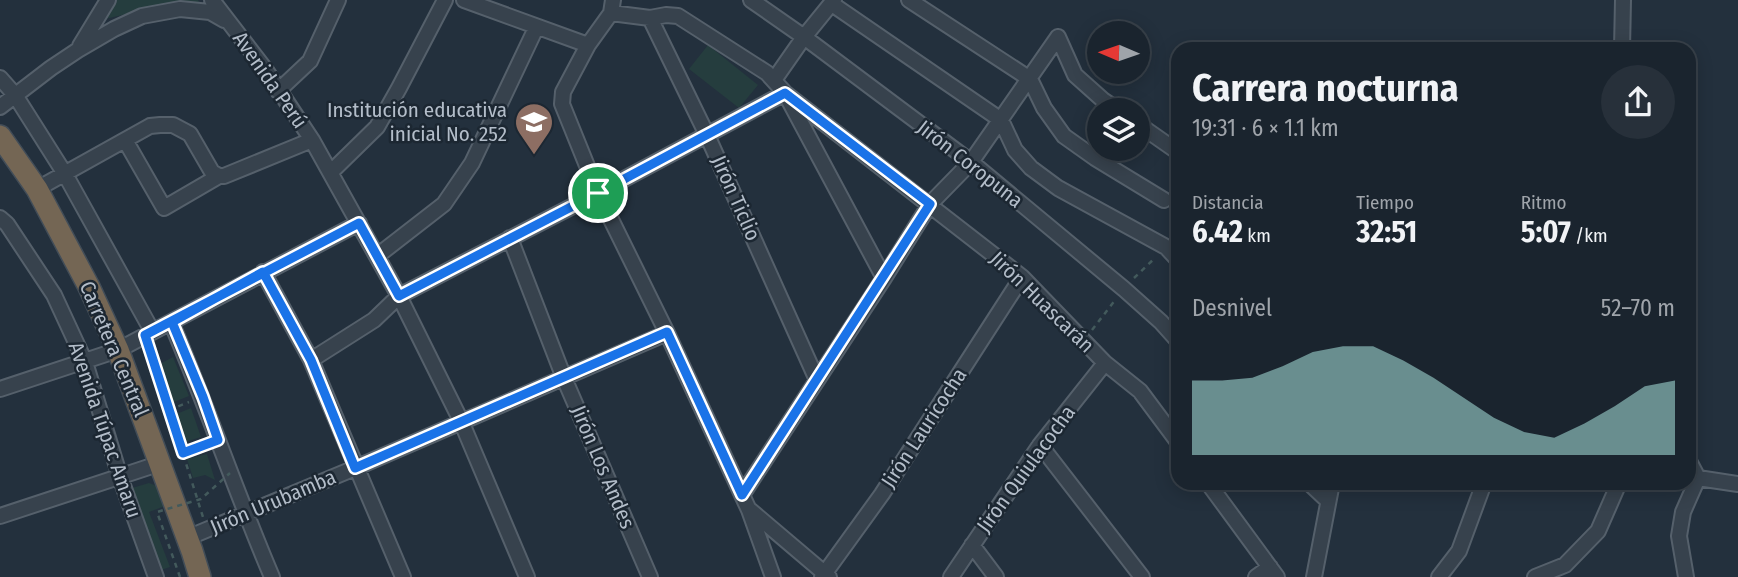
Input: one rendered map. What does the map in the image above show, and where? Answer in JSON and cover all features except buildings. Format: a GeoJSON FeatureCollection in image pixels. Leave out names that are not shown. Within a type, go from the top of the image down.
{"type":"FeatureCollection","features":[{"type":"Feature","properties":{"kind":"highway","name":"Carretera Central"},"geometry":{"type":"LineString","coordinates":[[0,135],[37,189],[89,287],[118,350],[160,463],[197,534],[192,576]]}},
{"type":"Feature","properties":{"kind":"street"},"geometry":{"type":"LineString","coordinates":[[78,50],[108,0]]}},
{"type":"Feature","properties":{"kind":"street","name":"Avenida Perú"},"geometry":{"type":"LineString","coordinates":[[212,0],[265,69],[312,140],[399,296],[461,421],[527,577]]}},
{"type":"Feature","properties":{"kind":"street"},"geometry":{"type":"LineString","coordinates":[[278,91],[310,61],[338,0]]}},
{"type":"Feature","properties":{"kind":"street"},"geometry":{"type":"LineString","coordinates":[[331,172],[377,127],[445,0]]}},
{"type":"Feature","properties":{"kind":"street"},"geometry":{"type":"LineString","coordinates":[[464,0],[588,46]]}},
{"type":"Feature","properties":{"kind":"street","name":"Jirón Coropuna"},"geometry":{"type":"LineString","coordinates":[[751,0],[971,162],[1124,289],[1171,333]]}},
{"type":"Feature","properties":{"kind":"street"},"geometry":{"type":"LineString","coordinates":[[909,0],[1030,79],[1044,108],[1064,136],[1164,200]]}},
{"type":"Feature","properties":{"kind":"street"},"geometry":{"type":"LineString","coordinates":[[1622,42],[1623,0]]}},
{"type":"Feature","properties":{"kind":"street"},"geometry":{"type":"LineString","coordinates":[[774,80],[833,2],[1001,120],[1015,150],[1031,168],[1058,188],[1166,247],[1171,252]]}},
{"type":"Feature","properties":{"kind":"street"},"geometry":{"type":"LineString","coordinates":[[612,6],[563,92],[562,104],[598,193],[667,332],[749,510],[773,577]]}},
{"type":"Feature","properties":{"kind":"street","name":"Jirón Huascarán"},"geometry":{"type":"LineString","coordinates":[[612,6],[650,18],[678,16],[767,73],[785,93],[1022,277],[1105,363],[1140,391],[1171,433]]}},
{"type":"Feature","properties":{"kind":"street"},"geometry":{"type":"LineString","coordinates":[[0,107],[78,50],[142,16],[180,9],[210,12],[228,22]]}},
{"type":"Feature","properties":{"kind":"street","name":"Jirón Ticlio"},"geometry":{"type":"LineString","coordinates":[[650,18],[708,135],[817,380]]}},
{"type":"Feature","properties":{"kind":"street"},"geometry":{"type":"LineString","coordinates":[[377,256],[444,204],[472,163],[536,27]]}},
{"type":"Feature","properties":{"kind":"street"},"geometry":{"type":"LineString","coordinates":[[742,495],[930,204],[971,162],[1058,37],[1075,75],[1103,98]]}},
{"type":"Feature","properties":{"kind":"street"},"geometry":{"type":"LineString","coordinates":[[0,78],[15,95],[65,174],[149,333]]}},
{"type":"Feature","properties":{"kind":"street"},"geometry":{"type":"LineString","coordinates":[[311,360],[374,320],[399,296],[785,93],[884,278]]}},
{"type":"Feature","properties":{"kind":"street"},"geometry":{"type":"LineString","coordinates":[[37,189],[150,126],[173,125],[190,134],[212,172],[219,176]]}},
{"type":"Feature","properties":{"kind":"street"},"geometry":{"type":"LineString","coordinates":[[1150,132],[1171,147]]}},
{"type":"Feature","properties":{"kind":"street"},"geometry":{"type":"LineString","coordinates":[[125,140],[164,208],[219,176],[312,140]]}},
{"type":"Feature","properties":{"kind":"street","name":"Avenida Túpac Amaru"},"geometry":{"type":"LineString","coordinates":[[0,218],[7,224],[54,295],[85,362],[120,477],[156,577]]}},
{"type":"Feature","properties":{"kind":"street"},"geometry":{"type":"LineString","coordinates":[[0,389],[118,350],[359,223]]}},
{"type":"Feature","properties":{"kind":"street","name":"Jirón Los Andes"},"geometry":{"type":"LineString","coordinates":[[510,238],[564,378],[650,577]]}},
{"type":"Feature","properties":{"kind":"street"},"geometry":{"type":"LineString","coordinates":[[263,272],[311,360],[402,577]]}},
{"type":"Feature","properties":{"kind":"street","name":"Jirón Lauricocha"},"geometry":{"type":"LineString","coordinates":[[826,576],[1022,277]]}},
{"type":"Feature","properties":{"kind":"street"},"geometry":{"type":"LineString","coordinates":[[172,322],[272,577]]}},
{"type":"Feature","properties":{"kind":"street","name":"Jirón Urubamba"},"geometry":{"type":"LineString","coordinates":[[197,534],[667,332]]}},
{"type":"Feature","properties":{"kind":"street","name":"Jirón Quiulacocha"},"geometry":{"type":"LineString","coordinates":[[951,577],[1040,445],[1105,363]]}},
{"type":"Feature","properties":{"kind":"street"},"geometry":{"type":"LineString","coordinates":[[1040,445],[1142,577]]}},
{"type":"Feature","properties":{"kind":"street"},"geometry":{"type":"LineString","coordinates":[[0,516],[160,463]]}},
{"type":"Feature","properties":{"kind":"street"},"geometry":{"type":"LineString","coordinates":[[1696,474],[1698,478]]}},
{"type":"Feature","properties":{"kind":"street"},"geometry":{"type":"LineString","coordinates":[[1698,478],[1738,484]]}},
{"type":"Feature","properties":{"kind":"street"},"geometry":{"type":"LineString","coordinates":[[1696,483],[1698,478]]}},
{"type":"Feature","properties":{"kind":"street"},"geometry":{"type":"LineString","coordinates":[[1213,490],[1273,572],[1256,577]]}},
{"type":"Feature","properties":{"kind":"street"},"geometry":{"type":"LineString","coordinates":[[1316,490],[1328,500]]}},
{"type":"Feature","properties":{"kind":"street"},"geometry":{"type":"LineString","coordinates":[[1314,577],[1330,490]]}},
{"type":"Feature","properties":{"kind":"street"},"geometry":{"type":"LineString","coordinates":[[1439,577],[1459,551],[1481,490]]}},
{"type":"Feature","properties":{"kind":"street"},"geometry":{"type":"LineString","coordinates":[[1535,577],[1565,565],[1598,531],[1616,490]]}},
{"type":"Feature","properties":{"kind":"street"},"geometry":{"type":"LineString","coordinates":[[1686,577],[1679,536],[1683,512],[1693,490]]}},
{"type":"Feature","properties":{"kind":"street"},"geometry":{"type":"LineString","coordinates":[[749,510],[826,576]]}},
{"type":"Feature","properties":{"kind":"street"},"geometry":{"type":"LineString","coordinates":[[972,545],[996,577]]}},
{"type":"Feature","properties":{"kind":"path"},"geometry":{"type":"LineString","coordinates":[[149,333],[183,453],[197,534]]}},
{"type":"Feature","properties":{"kind":"path"},"geometry":{"type":"LineString","coordinates":[[169,410],[203,397]]}},
{"type":"Feature","properties":{"kind":"path"},"geometry":{"type":"LineString","coordinates":[[183,453],[218,440]]}},
{"type":"Feature","properties":{"kind":"path"},"geometry":{"type":"LineString","coordinates":[[192,576],[157,512],[201,499],[230,473]]}},
{"type":"Feature","properties":{"kind":"green space"},"geometry":{"type":"Polygon","coordinates":[[[105,0],[198,0],[203,7],[149,9],[96,21],[105,0]]]}},
{"type":"Feature","properties":{"kind":"green space"},"geometry":{"type":"Polygon","coordinates":[[[708,45],[758,85],[739,108],[689,69],[708,45]]]}},
{"type":"Feature","properties":{"kind":"green space"},"geometry":{"type":"Polygon","coordinates":[[[173,357],[189,396],[169,404],[156,366],[173,357]]]}},
{"type":"Feature","properties":{"kind":"green space"},"geometry":{"type":"Polygon","coordinates":[[[191,408],[201,437],[182,443],[174,415],[191,408]]]}},
{"type":"Feature","properties":{"kind":"green space"},"geometry":{"type":"Polygon","coordinates":[[[207,454],[215,480],[205,475],[193,478],[187,459],[207,454]]]}},
{"type":"Feature","properties":{"kind":"green space"},"geometry":{"type":"Polygon","coordinates":[[[149,483],[157,486],[165,506],[149,512],[170,567],[161,570],[132,488],[149,483]]]}},
{"type":"Feature","properties":{"kind":"place","name":"Institución educativa inicial No. 252"},"geometry":{"type":"Point","coordinates":[534,156]}},
{"type":"Feature","properties":{"kind":"route"},"geometry":{"type":"LineString","coordinates":[[598,193],[399,296],[359,223],[263,272],[145,335],[183,453],[218,440],[172,322],[263,272],[311,360],[355,468],[667,332],[742,495],[930,204],[785,93],[598,193]]}}]}
